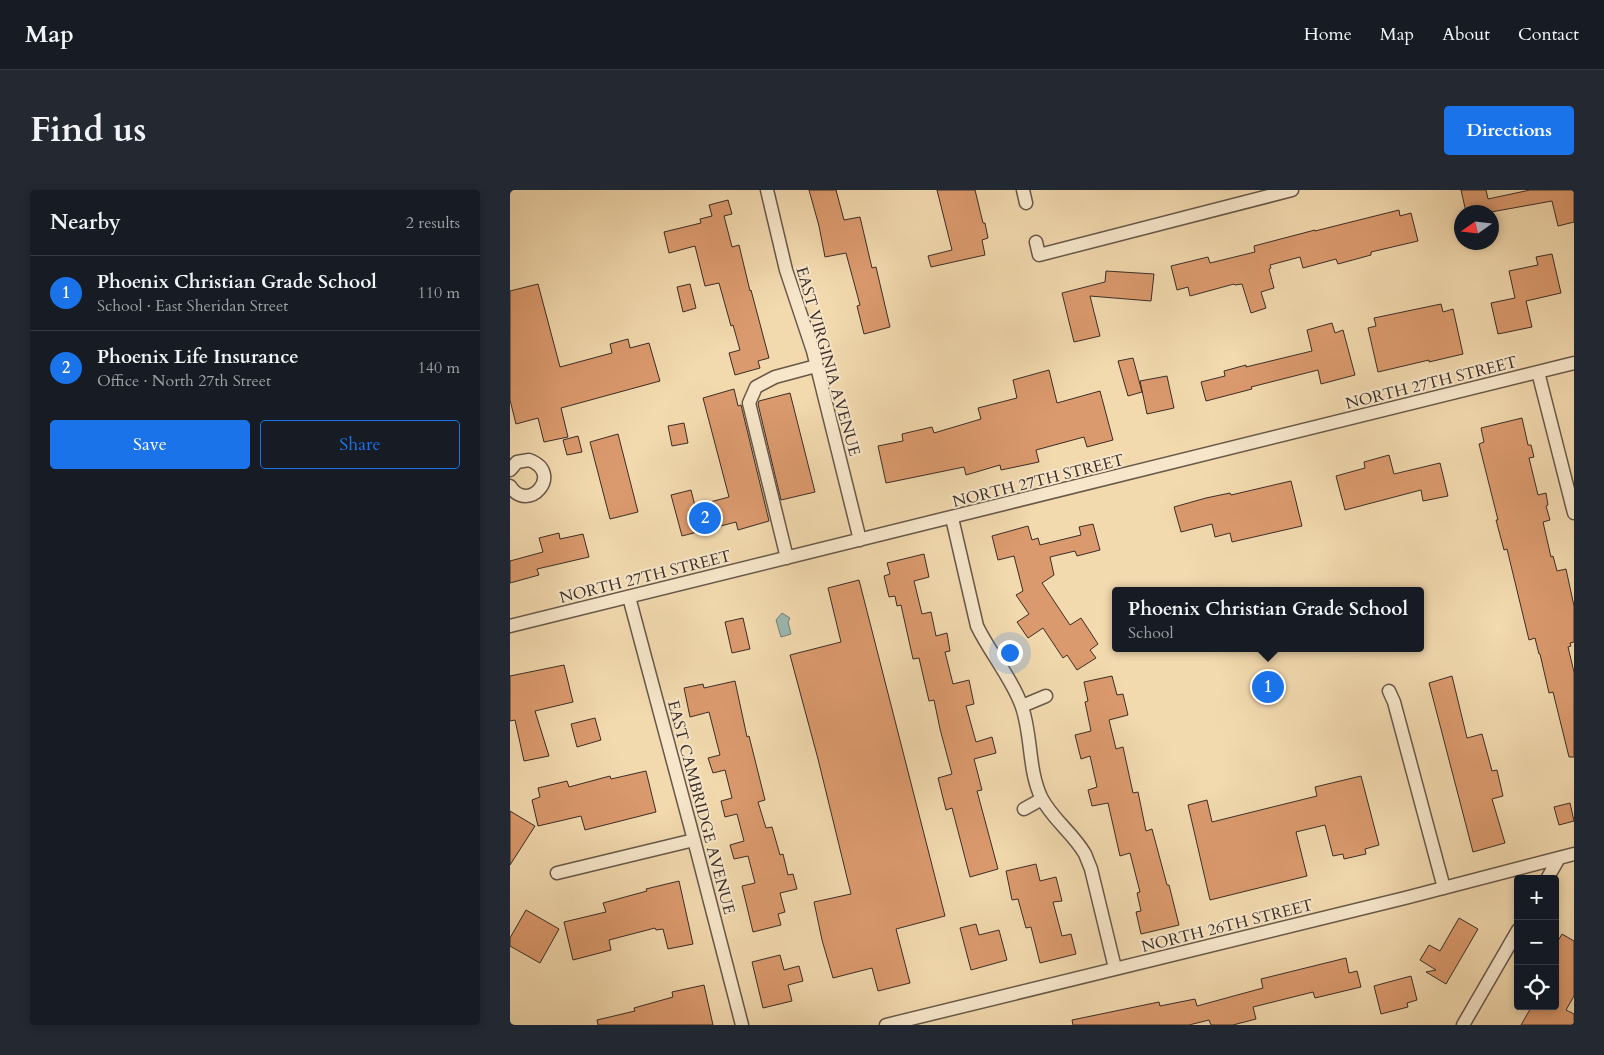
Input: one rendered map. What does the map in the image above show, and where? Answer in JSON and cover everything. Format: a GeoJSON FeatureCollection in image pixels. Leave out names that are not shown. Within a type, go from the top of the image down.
{"type":"FeatureCollection","features":[{"type":"Feature","properties":{"kind":"street","name":"EAST VIRGINIA AVENUE"},"geometry":{"type":"LineString","coordinates":[[767,190],[786,270],[816,366],[860,540]]}},
{"type":"Feature","properties":{"kind":"street"},"geometry":{"type":"LineString","coordinates":[[1023,190],[1026,203]]}},
{"type":"Feature","properties":{"kind":"street"},"geometry":{"type":"LineString","coordinates":[[1036,242],[1040,255],[1264,194],[1292,190]]}},
{"type":"Feature","properties":{"kind":"street","name":"NORTH 27TH STREET"},"geometry":{"type":"LineString","coordinates":[[510,626],[1574,364]]}},
{"type":"Feature","properties":{"kind":"street"},"geometry":{"type":"LineString","coordinates":[[787,558],[750,403],[756,387],[775,377],[816,366]]}},
{"type":"Feature","properties":{"kind":"street"},"geometry":{"type":"LineString","coordinates":[[1538,372],[1574,513]]}},
{"type":"Feature","properties":{"kind":"street"},"geometry":{"type":"LineString","coordinates":[[510,486],[516,494],[527,496],[538,492],[543,483],[543,472],[535,462],[523,460],[511,465]]}},
{"type":"Feature","properties":{"kind":"street"},"geometry":{"type":"LineString","coordinates":[[952,518],[977,626],[983,640],[1022,706],[1028,729],[1035,783],[1042,799],[1052,816],[1085,854],[1091,869],[1115,968]]}},
{"type":"Feature","properties":{"kind":"street","name":"EAST CAMBRIDGE AVENUE"},"geometry":{"type":"LineString","coordinates":[[629,597],[742,1025]]}},
{"type":"Feature","properties":{"kind":"street"},"geometry":{"type":"LineString","coordinates":[[1389,691],[1394,702],[1444,888]]}},
{"type":"Feature","properties":{"kind":"street"},"geometry":{"type":"LineString","coordinates":[[1022,706],[1046,696]]}},
{"type":"Feature","properties":{"kind":"street"},"geometry":{"type":"LineString","coordinates":[[1024,809],[1042,799]]}},
{"type":"Feature","properties":{"kind":"street"},"geometry":{"type":"LineString","coordinates":[[557,873],[694,840]]}},
{"type":"Feature","properties":{"kind":"street","name":"NORTH 26TH STREET"},"geometry":{"type":"LineString","coordinates":[[886,1025],[1444,888],[1574,854]]}},
{"type":"Feature","properties":{"kind":"street"},"geometry":{"type":"LineString","coordinates":[[1549,875],[1559,858]]}},
{"type":"Feature","properties":{"kind":"street"},"geometry":{"type":"LineString","coordinates":[[1463,1025],[1514,937]]}},
{"type":"Feature","properties":{"kind":"water"},"geometry":{"type":"Polygon","coordinates":[[[782,613],[790,618],[788,622],[791,634],[781,637],[776,620],[782,613]]]}},
{"type":"Feature","properties":{"kind":"building"},"geometry":{"type":"Polygon","coordinates":[[[809,190],[836,190],[844,220],[860,217],[872,268],[876,267],[890,327],[864,334],[857,306],[860,305],[846,253],[825,257],[809,190]]]}},
{"type":"Feature","properties":{"kind":"building"},"geometry":{"type":"Polygon","coordinates":[[[937,190],[975,190],[988,238],[982,240],[985,255],[931,267],[928,256],[952,250],[937,190]]]}},
{"type":"Feature","properties":{"kind":"building"},"geometry":{"type":"Polygon","coordinates":[[[1461,190],[1486,190],[1488,199],[1530,190],[1574,190],[1574,222],[1558,226],[1552,201],[1499,211],[1499,205],[1464,205],[1461,190]]]}},
{"type":"Feature","properties":{"kind":"building"},"geometry":{"type":"Polygon","coordinates":[[[728,200],[732,214],[724,216],[732,247],[739,245],[769,358],[758,361],[760,368],[735,375],[729,353],[740,350],[719,283],[705,286],[695,246],[669,253],[664,232],[701,223],[700,219],[712,216],[709,205],[728,200]]]}},
{"type":"Feature","properties":{"kind":"building"},"geometry":{"type":"Polygon","coordinates":[[[1399,210],[1400,216],[1411,213],[1418,241],[1371,252],[1371,255],[1338,264],[1336,259],[1303,268],[1300,257],[1270,265],[1271,268],[1269,269],[1274,288],[1261,292],[1266,308],[1251,313],[1242,284],[1234,284],[1190,296],[1188,287],[1177,290],[1171,266],[1208,257],[1210,263],[1255,252],[1254,246],[1399,210]]]}},
{"type":"Feature","properties":{"kind":"building"},"geometry":{"type":"Polygon","coordinates":[[[1552,254],[1561,293],[1526,301],[1532,327],[1498,334],[1491,303],[1515,298],[1509,271],[1538,265],[1536,257],[1552,254]]]}},
{"type":"Feature","properties":{"kind":"building"},"geometry":{"type":"Polygon","coordinates":[[[1106,271],[1154,274],[1151,301],[1090,296],[1100,336],[1074,342],[1062,293],[1105,282],[1106,271]]]}},
{"type":"Feature","properties":{"kind":"building"},"geometry":{"type":"Polygon","coordinates":[[[538,284],[560,367],[612,353],[610,344],[628,339],[630,348],[649,343],[660,381],[561,408],[568,437],[544,442],[538,418],[516,424],[510,400],[510,291],[538,284]]]}},
{"type":"Feature","properties":{"kind":"building"},"geometry":{"type":"Polygon","coordinates":[[[690,284],[696,308],[683,312],[677,287],[690,284]]]}},
{"type":"Feature","properties":{"kind":"building"},"geometry":{"type":"Polygon","coordinates":[[[1441,304],[1443,312],[1453,309],[1463,354],[1378,372],[1368,328],[1376,326],[1374,318],[1441,304]]]}},
{"type":"Feature","properties":{"kind":"building"},"geometry":{"type":"Polygon","coordinates":[[[1332,323],[1335,333],[1343,330],[1355,375],[1321,384],[1318,370],[1206,401],[1201,382],[1225,376],[1224,371],[1312,351],[1307,330],[1332,323]]]}},
{"type":"Feature","properties":{"kind":"building"},"geometry":{"type":"Polygon","coordinates":[[[1133,358],[1142,392],[1128,396],[1118,361],[1133,358]]]}},
{"type":"Feature","properties":{"kind":"building"},"geometry":{"type":"Polygon","coordinates":[[[1049,370],[1057,403],[1100,391],[1113,440],[1087,447],[1084,437],[1036,450],[1039,462],[1001,470],[1000,465],[966,475],[964,467],[886,483],[878,446],[903,441],[902,434],[932,427],[934,433],[981,419],[978,408],[1017,398],[1013,380],[1049,370]]]}},
{"type":"Feature","properties":{"kind":"building"},"geometry":{"type":"Polygon","coordinates":[[[1167,376],[1174,408],[1147,414],[1140,381],[1167,376]]]}},
{"type":"Feature","properties":{"kind":"building"},"geometry":{"type":"Polygon","coordinates":[[[734,389],[738,406],[741,405],[769,521],[738,530],[736,522],[682,536],[671,495],[691,490],[695,506],[729,497],[703,398],[734,389]]]}},
{"type":"Feature","properties":{"kind":"building"},"geometry":{"type":"Polygon","coordinates":[[[790,393],[815,492],[781,500],[758,404],[759,401],[790,393]]]}},
{"type":"Feature","properties":{"kind":"building"},"geometry":{"type":"Polygon","coordinates":[[[1522,418],[1528,445],[1531,445],[1534,457],[1529,458],[1538,495],[1546,493],[1548,505],[1546,506],[1550,520],[1543,522],[1551,557],[1553,556],[1557,571],[1566,569],[1574,606],[1574,642],[1570,643],[1571,646],[1568,647],[1574,672],[1574,757],[1569,757],[1553,692],[1549,693],[1535,638],[1529,640],[1507,549],[1504,550],[1496,520],[1498,520],[1479,444],[1484,442],[1481,428],[1522,418]]]}},
{"type":"Feature","properties":{"kind":"building"},"geometry":{"type":"Polygon","coordinates":[[[684,423],[688,443],[672,446],[668,426],[684,423]]]}},
{"type":"Feature","properties":{"kind":"building"},"geometry":{"type":"Polygon","coordinates":[[[618,434],[638,512],[610,519],[590,442],[618,434]]]}},
{"type":"Feature","properties":{"kind":"building"},"geometry":{"type":"Polygon","coordinates":[[[578,436],[582,452],[567,455],[563,440],[578,436]]]}},
{"type":"Feature","properties":{"kind":"building"},"geometry":{"type":"Polygon","coordinates":[[[1389,455],[1394,474],[1440,463],[1448,496],[1423,501],[1421,490],[1345,510],[1336,476],[1365,468],[1364,462],[1389,455]]]}},
{"type":"Feature","properties":{"kind":"building"},"geometry":{"type":"Polygon","coordinates":[[[1291,481],[1302,526],[1232,542],[1230,533],[1215,537],[1212,524],[1181,532],[1174,507],[1206,498],[1230,493],[1231,495],[1291,481]]]}},
{"type":"Feature","properties":{"kind":"building"},"geometry":{"type":"Polygon","coordinates":[[[1093,524],[1100,550],[1077,556],[1075,551],[1050,557],[1054,575],[1042,583],[1070,625],[1081,618],[1098,644],[1090,650],[1096,658],[1077,670],[1067,655],[1063,658],[1043,628],[1028,638],[1017,622],[1029,614],[1016,595],[1023,591],[1014,556],[998,560],[992,536],[1028,526],[1032,540],[1038,538],[1040,545],[1081,535],[1079,527],[1093,524]]]}},
{"type":"Feature","properties":{"kind":"building"},"geometry":{"type":"Polygon","coordinates":[[[559,533],[560,539],[583,534],[589,557],[537,569],[539,575],[510,583],[510,561],[543,552],[539,538],[559,533]]]}},
{"type":"Feature","properties":{"kind":"building"},"geometry":{"type":"Polygon","coordinates":[[[924,554],[929,577],[914,581],[922,614],[931,612],[936,636],[947,633],[950,651],[945,652],[953,684],[969,680],[974,704],[966,706],[976,742],[992,737],[996,753],[974,759],[982,790],[977,791],[998,869],[970,877],[952,808],[946,810],[938,778],[952,774],[934,700],[929,701],[919,658],[913,659],[901,605],[897,606],[895,596],[889,597],[884,576],[890,574],[887,563],[924,554]]]}},
{"type":"Feature","properties":{"kind":"building"},"geometry":{"type":"Polygon","coordinates":[[[859,580],[945,916],[896,929],[910,983],[878,991],[872,968],[833,978],[822,940],[814,902],[851,894],[790,655],[841,642],[828,588],[859,580]]]}},
{"type":"Feature","properties":{"kind":"building"},"geometry":{"type":"Polygon","coordinates":[[[743,618],[750,649],[732,653],[725,622],[743,618]]]}},
{"type":"Feature","properties":{"kind":"building"},"geometry":{"type":"Polygon","coordinates":[[[564,665],[573,702],[535,711],[549,756],[524,761],[515,720],[510,721],[510,676],[564,665]]]}},
{"type":"Feature","properties":{"kind":"building"},"geometry":{"type":"Polygon","coordinates":[[[1112,676],[1117,695],[1123,694],[1128,715],[1109,720],[1116,749],[1123,747],[1133,793],[1138,792],[1146,831],[1152,829],[1179,925],[1141,934],[1136,912],[1141,911],[1137,893],[1140,892],[1130,853],[1120,856],[1108,803],[1092,806],[1088,790],[1097,787],[1090,756],[1081,759],[1075,735],[1091,731],[1085,702],[1088,701],[1084,682],[1112,676]]]}},
{"type":"Feature","properties":{"kind":"building"},"geometry":{"type":"Polygon","coordinates":[[[1452,676],[1467,738],[1482,734],[1492,771],[1497,770],[1503,796],[1492,799],[1505,843],[1473,852],[1429,683],[1452,676]]]}},
{"type":"Feature","properties":{"kind":"building"},"geometry":{"type":"Polygon","coordinates":[[[735,681],[747,737],[749,736],[765,800],[758,802],[766,828],[772,827],[780,855],[783,854],[788,875],[793,874],[797,889],[780,893],[785,912],[778,914],[781,925],[753,932],[742,886],[755,883],[748,856],[734,859],[730,845],[744,841],[737,814],[725,817],[721,801],[732,798],[725,770],[713,773],[708,758],[720,755],[709,712],[690,717],[684,688],[703,684],[704,688],[735,681]]]}},
{"type":"Feature","properties":{"kind":"building"},"geometry":{"type":"Polygon","coordinates":[[[595,718],[601,740],[577,747],[571,724],[595,718]]]}},
{"type":"Feature","properties":{"kind":"building"},"geometry":{"type":"Polygon","coordinates":[[[646,771],[656,812],[585,830],[581,816],[538,826],[532,800],[540,797],[538,788],[567,781],[569,787],[610,776],[611,779],[646,771]]]}},
{"type":"Feature","properties":{"kind":"building"},"geometry":{"type":"Polygon","coordinates":[[[1361,776],[1379,845],[1365,849],[1366,854],[1344,859],[1343,854],[1333,856],[1325,825],[1296,832],[1307,876],[1210,900],[1188,805],[1207,800],[1212,822],[1317,796],[1315,787],[1361,776]]]}},
{"type":"Feature","properties":{"kind":"building"},"geometry":{"type":"Polygon","coordinates":[[[1570,803],[1574,821],[1559,825],[1554,807],[1570,803]]]}},
{"type":"Feature","properties":{"kind":"building"},"geometry":{"type":"Polygon","coordinates":[[[510,811],[535,826],[510,865],[510,811]]]}},
{"type":"Feature","properties":{"kind":"building"},"geometry":{"type":"Polygon","coordinates":[[[1036,864],[1040,881],[1056,877],[1062,901],[1053,902],[1062,936],[1071,934],[1076,954],[1040,963],[1031,927],[1026,928],[1018,899],[1012,900],[1006,871],[1036,864]]]}},
{"type":"Feature","properties":{"kind":"building"},"geometry":{"type":"Polygon","coordinates":[[[679,881],[693,944],[668,949],[663,929],[656,930],[655,928],[609,940],[611,950],[573,960],[564,922],[606,912],[603,903],[679,881]]]}},
{"type":"Feature","properties":{"kind":"building"},"geometry":{"type":"Polygon","coordinates":[[[526,910],[559,929],[540,963],[510,946],[510,938],[526,910]]]}},
{"type":"Feature","properties":{"kind":"building"},"geometry":{"type":"Polygon","coordinates":[[[1459,918],[1478,929],[1446,984],[1426,972],[1436,970],[1420,960],[1429,945],[1440,951],[1459,918]]]}},
{"type":"Feature","properties":{"kind":"building"},"geometry":{"type":"Polygon","coordinates":[[[976,924],[979,935],[999,930],[1007,960],[971,970],[960,928],[976,924]]]}},
{"type":"Feature","properties":{"kind":"building"},"geometry":{"type":"Polygon","coordinates":[[[1562,934],[1574,941],[1574,996],[1566,1010],[1574,1014],[1574,1025],[1521,1025],[1530,1010],[1559,1010],[1559,939],[1562,934]]]}},
{"type":"Feature","properties":{"kind":"building"},"geometry":{"type":"Polygon","coordinates":[[[780,955],[784,970],[799,966],[803,981],[788,985],[792,1001],[763,1008],[752,962],[780,955]]]}},
{"type":"Feature","properties":{"kind":"building"},"geometry":{"type":"Polygon","coordinates":[[[1346,958],[1349,973],[1357,971],[1361,987],[1315,998],[1313,992],[1253,1007],[1256,1019],[1233,1025],[1211,1025],[1209,1020],[1189,1025],[1073,1025],[1072,1020],[1159,1002],[1160,1006],[1195,999],[1197,1006],[1263,988],[1261,979],[1346,958]]]}},
{"type":"Feature","properties":{"kind":"building"},"geometry":{"type":"Polygon","coordinates":[[[1411,976],[1417,1000],[1407,1003],[1408,1007],[1381,1014],[1374,986],[1411,976]]]}},
{"type":"Feature","properties":{"kind":"building"},"geometry":{"type":"Polygon","coordinates":[[[704,985],[713,1025],[598,1025],[597,1020],[635,1011],[634,1008],[673,997],[672,992],[704,985]]]}},
{"type":"Feature","properties":{"kind":"place","name":"Phoenix Life Insurance"},"geometry":{"type":"Point","coordinates":[705,518]}},
{"type":"Feature","properties":{"kind":"place","name":"Phoenix Christian Grade School"},"geometry":{"type":"Point","coordinates":[1268,687]}}]}
